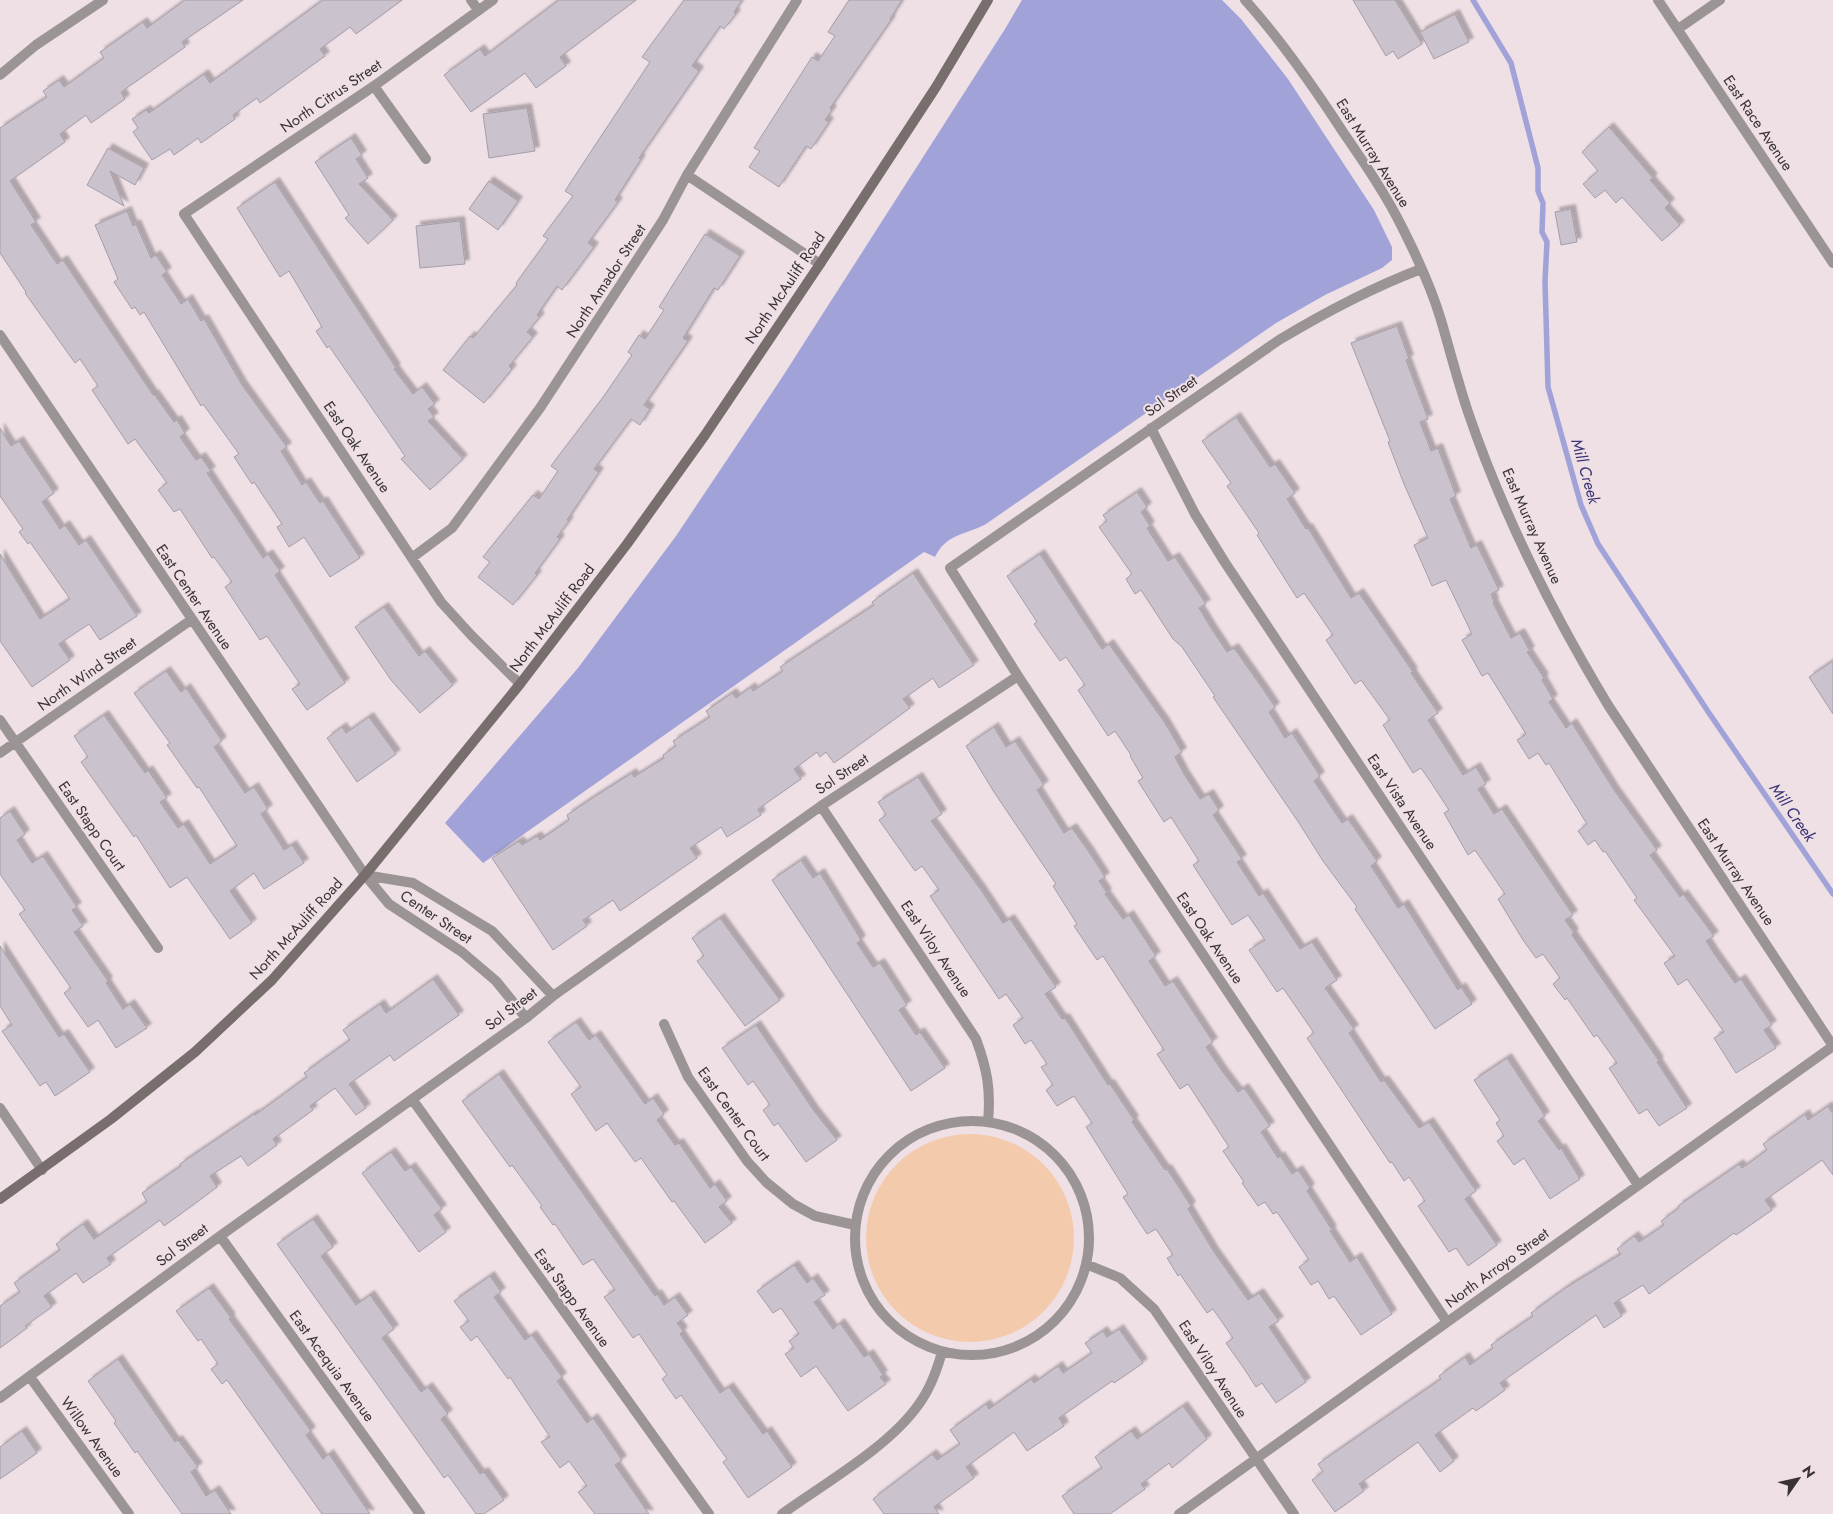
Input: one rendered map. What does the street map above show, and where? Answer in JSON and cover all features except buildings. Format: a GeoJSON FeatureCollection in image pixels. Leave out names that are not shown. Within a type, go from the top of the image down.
{"type":"FeatureCollection","features":[{"type":"Feature","properties":{"kind":"street"},"geometry":{"type":"LineString","coordinates":[[0,75],[36,46],[102,0]]}},
{"type":"Feature","properties":{"kind":"street"},"geometry":{"type":"LineString","coordinates":[[471,0],[478,10]]}},
{"type":"Feature","properties":{"kind":"street","name":"North Citrus Street"},"geometry":{"type":"LineString","coordinates":[[184,214],[374,86],[493,0]]}},
{"type":"Feature","properties":{"kind":"street","name":"North Amador Street"},"geometry":{"type":"LineString","coordinates":[[413,557],[452,528],[470,506],[540,408],[663,220],[687,175],[797,0]]}},
{"type":"Feature","properties":{"kind":"street","name":"North McAuliff Road"},"geometry":{"type":"LineString","coordinates":[[0,1199],[111,1119],[195,1052],[272,980],[365,875],[520,684],[650,513],[820,264],[936,87],[988,0]]}},
{"type":"Feature","properties":{"kind":"street","name":"East Murray Avenue"},"geometry":{"type":"LineString","coordinates":[[1246,0],[1301,68],[1374,179],[1403,230],[1440,318],[1468,412],[1486,460],[1536,573],[1574,648],[1608,705],[1833,1046]]}},
{"type":"Feature","properties":{"kind":"street","name":"East Race Avenue"},"geometry":{"type":"LineString","coordinates":[[1658,0],[1833,263]]}},
{"type":"Feature","properties":{"kind":"street"},"geometry":{"type":"LineString","coordinates":[[1678,29],[1720,0]]}},
{"type":"Feature","properties":{"kind":"street"},"geometry":{"type":"LineString","coordinates":[[374,86],[426,159]]}},
{"type":"Feature","properties":{"kind":"street"},"geometry":{"type":"LineString","coordinates":[[687,175],[820,264]]}},
{"type":"Feature","properties":{"kind":"street","name":"East Oak Avenue"},"geometry":{"type":"LineString","coordinates":[[184,214],[413,557],[441,602],[470,635],[520,684]]}},
{"type":"Feature","properties":{"kind":"street","name":"Sol Street"},"geometry":{"type":"LineString","coordinates":[[950,568],[1251,358],[1323,313],[1395,278],[1421,269]]}},
{"type":"Feature","properties":{"kind":"street","name":"East Center Avenue"},"geometry":{"type":"LineString","coordinates":[[0,335],[365,875]]}},
{"type":"Feature","properties":{"kind":"street","name":"East Vista Avenue"},"geometry":{"type":"LineString","coordinates":[[1151,428],[1195,514],[1224,561],[1638,1186]]}},
{"type":"Feature","properties":{"kind":"street","name":"East Oak Avenue"},"geometry":{"type":"LineString","coordinates":[[950,568],[1018,676],[1447,1322]]}},
{"type":"Feature","properties":{"kind":"street","name":"North Wind Street"},"geometry":{"type":"LineString","coordinates":[[0,753],[191,620]]}},
{"type":"Feature","properties":{"kind":"street","name":"Sol Street"},"geometry":{"type":"LineString","coordinates":[[0,1398],[220,1236],[526,1018],[553,996],[821,806],[1018,676]]}},
{"type":"Feature","properties":{"kind":"street","name":"East Stapp Court"},"geometry":{"type":"LineString","coordinates":[[0,720],[158,948]]}},
{"type":"Feature","properties":{"kind":"street","name":"East Viloy Avenue"},"geometry":{"type":"LineString","coordinates":[[821,806],[976,1039],[990,1086],[988,1122]]}},
{"type":"Feature","properties":{"kind":"street","name":"Center Street"},"geometry":{"type":"LineString","coordinates":[[365,875],[413,883],[492,932],[553,996]]}},
{"type":"Feature","properties":{"kind":"street","name":"Center Street"},"geometry":{"type":"LineString","coordinates":[[365,875],[390,904],[462,952],[496,981],[526,1018]]}},
{"type":"Feature","properties":{"kind":"street","name":"East Center Court"},"geometry":{"type":"LineString","coordinates":[[664,1024],[688,1077],[747,1161],[766,1182],[793,1204],[815,1216],[855,1225]]}},
{"type":"Feature","properties":{"kind":"street","name":"North Arroyo Street"},"geometry":{"type":"LineString","coordinates":[[1179,1514],[1833,1046]]}},
{"type":"Feature","properties":{"kind":"street","name":"East Stapp Avenue"},"geometry":{"type":"LineString","coordinates":[[412,1099],[709,1514]]}},
{"type":"Feature","properties":{"kind":"street"},"geometry":{"type":"LineString","coordinates":[[0,1108],[42,1170]]}},
{"type":"Feature","properties":{"kind":"street"},"geometry":{"type":"LineString","coordinates":[[954,1122],[988,1122],[1027,1134],[1057,1157],[1073,1180],[1078,1188],[1089,1224],[1086,1264],[1074,1297],[1050,1326],[1018,1347],[981,1356],[942,1352],[912,1340],[886,1318],[866,1291],[856,1258],[855,1225],[865,1188],[887,1156],[918,1133],[954,1122]]}},
{"type":"Feature","properties":{"kind":"street","name":"East Acequia Avenue"},"geometry":{"type":"LineString","coordinates":[[220,1236],[420,1514]]}},
{"type":"Feature","properties":{"kind":"street","name":"East Viloy Avenue"},"geometry":{"type":"LineString","coordinates":[[1086,1264],[1120,1278],[1154,1309],[1170,1329],[1255,1459],[1294,1514]]}},
{"type":"Feature","properties":{"kind":"street"},"geometry":{"type":"LineString","coordinates":[[782,1514],[876,1447],[902,1425],[919,1404],[932,1381],[942,1352]]}},
{"type":"Feature","properties":{"kind":"street","name":"Willow Avenue"},"geometry":{"type":"LineString","coordinates":[[30,1377],[129,1514]]}},
{"type":"Feature","properties":{"kind":"shaded area"},"geometry":{"type":"Polygon","coordinates":[[[970,1134],[990,1136],[1010,1142],[1036,1158],[1050,1172],[1066,1198],[1072,1218],[1074,1238],[1072,1258],[1066,1278],[1050,1304],[1036,1318],[1010,1334],[990,1340],[970,1342],[950,1340],[930,1334],[904,1318],[890,1304],[874,1278],[868,1258],[866,1238],[868,1218],[874,1198],[890,1172],[904,1158],[930,1142],[950,1136],[970,1134]]]}},
{"type":"Feature","properties":{"kind":"water"},"geometry":{"type":"Polygon","coordinates":[[[1022,0],[1222,0],[1241,19],[1288,79],[1374,210],[1392,247],[1392,260],[1382,268],[1325,295],[1276,323],[986,524],[950,539],[939,549],[935,557],[924,552],[483,863],[445,823],[578,668],[676,536],[781,379],[1022,0]]]}},
{"type":"Feature","properties":{"kind":"waterway","name":"Mill Creek"},"geometry":{"type":"LineString","coordinates":[[1473,0],[1511,63],[1538,168],[1538,191],[1543,203],[1542,232],[1547,242],[1545,281],[1548,387],[1581,505],[1598,544],[1709,713],[1833,894]]}}]}
